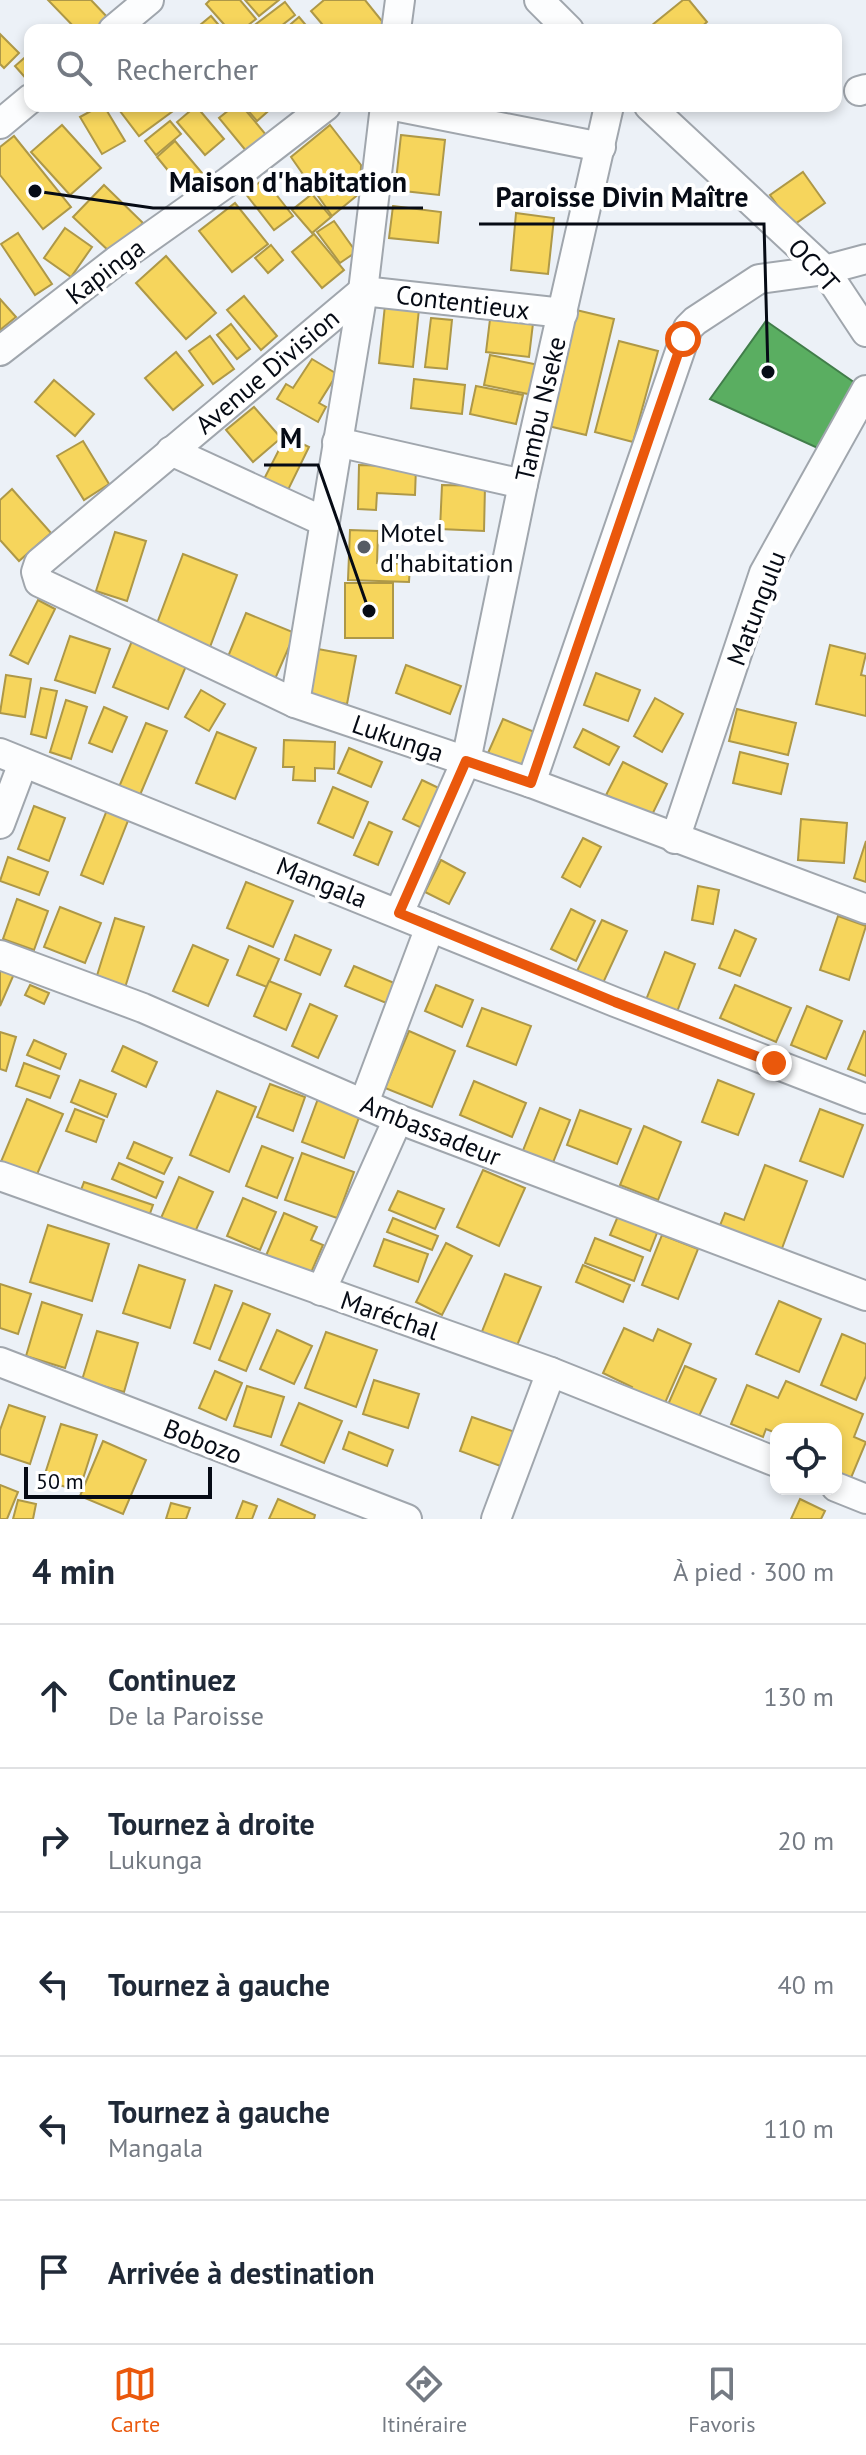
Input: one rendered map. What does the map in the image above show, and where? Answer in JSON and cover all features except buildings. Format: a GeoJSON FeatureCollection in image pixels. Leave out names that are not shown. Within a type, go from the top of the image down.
{"type":"FeatureCollection","features":[{"type":"Feature","properties":{"kind":"street"},"geometry":{"type":"LineString","coordinates":[[120,24],[149,0]]}},
{"type":"Feature","properties":{"kind":"street"},"geometry":{"type":"LineString","coordinates":[[397,24],[400,0]]}},
{"type":"Feature","properties":{"kind":"street"},"geometry":{"type":"LineString","coordinates":[[539,0],[563,24]]}},
{"type":"Feature","properties":{"kind":"street"},"geometry":{"type":"LineString","coordinates":[[0,124],[24,104]]}},
{"type":"Feature","properties":{"kind":"street","name":"Kapinga"},"geometry":{"type":"LineString","coordinates":[[0,351],[318,112]]}},
{"type":"Feature","properties":{"kind":"street"},"geometry":{"type":"LineString","coordinates":[[295,703],[363,291],[384,112]]}},
{"type":"Feature","properties":{"kind":"street"},"geometry":{"type":"LineString","coordinates":[[424,112],[601,147]]}},
{"type":"Feature","properties":{"kind":"street","name":"Tambu Nseke"},"geometry":{"type":"LineString","coordinates":[[399,913],[466,761],[523,484],[608,112]]}},
{"type":"Feature","properties":{"kind":"street","name":"OCPT"},"geometry":{"type":"LineString","coordinates":[[655,112],[825,270],[866,332]]}},
{"type":"Feature","properties":{"kind":"street"},"geometry":{"type":"LineString","coordinates":[[531,783],[683,339],[695,321],[759,279],[825,270],[866,259]]}},
{"type":"Feature","properties":{"kind":"street","name":"Contentieux"},"geometry":{"type":"LineString","coordinates":[[363,291],[563,313]]}},
{"type":"Feature","properties":{"kind":"street","name":"Avenue Division"},"geometry":{"type":"LineString","coordinates":[[36,572],[39,563],[363,291]]}},
{"type":"Feature","properties":{"kind":"street","name":"Matungulu"},"geometry":{"type":"LineString","coordinates":[[675,839],[764,573],[866,390]]}},
{"type":"Feature","properties":{"kind":"street"},"geometry":{"type":"LineString","coordinates":[[337,442],[523,484]]}},
{"type":"Feature","properties":{"kind":"street","name":"Avenue Division"},"geometry":{"type":"LineString","coordinates":[[171,451],[325,522]]}},
{"type":"Feature","properties":{"kind":"street","name":"Lukunga"},"geometry":{"type":"LineString","coordinates":[[36,572],[39,582],[295,703],[531,783],[866,909]]}},
{"type":"Feature","properties":{"kind":"street"},"geometry":{"type":"LineString","coordinates":[[0,824],[12,758]]}},
{"type":"Feature","properties":{"kind":"street","name":"Mangala"},"geometry":{"type":"LineString","coordinates":[[12,758],[615,1002],[866,1099]]}},
{"type":"Feature","properties":{"kind":"street"},"geometry":{"type":"LineString","coordinates":[[364,1103],[430,927]]}},
{"type":"Feature","properties":{"kind":"street","name":"Ambassadeur"},"geometry":{"type":"LineString","coordinates":[[0,955],[143,1008],[398,1119],[866,1296]]}},
{"type":"Feature","properties":{"kind":"street"},"geometry":{"type":"LineString","coordinates":[[321,1291],[398,1119]]}},
{"type":"Feature","properties":{"kind":"street","name":"Maréchal"},"geometry":{"type":"LineString","coordinates":[[0,1176],[551,1372],[770,1460]]}},
{"type":"Feature","properties":{"kind":"street","name":"Bobozo"},"geometry":{"type":"LineString","coordinates":[[0,1362],[407,1519]]}},
{"type":"Feature","properties":{"kind":"street"},"geometry":{"type":"LineString","coordinates":[[496,1519],[551,1372]]}},
{"type":"Feature","properties":{"kind":"street"},"geometry":{"type":"LineString","coordinates":[[842,1489],[866,1499]]}},
{"type":"Feature","properties":{"kind":"place","name":"Maison d'habitation"},"geometry":{"type":"Point","coordinates":[35,191]}},
{"type":"Feature","properties":{"kind":"place","name":"Paroisse Divin Maître"},"geometry":{"type":"Point","coordinates":[768,372]}},
{"type":"Feature","properties":{"kind":"place","name":"Motel d'habitation"},"geometry":{"type":"Point","coordinates":[364,547]}},
{"type":"Feature","properties":{"kind":"place","name":"M"},"geometry":{"type":"Point","coordinates":[369,611]}},
{"type":"Feature","properties":{"kind":"route"},"geometry":{"type":"LineString","coordinates":[[683,339],[531,783],[466,761],[399,913],[615,1002],[774,1063]]}}]}
